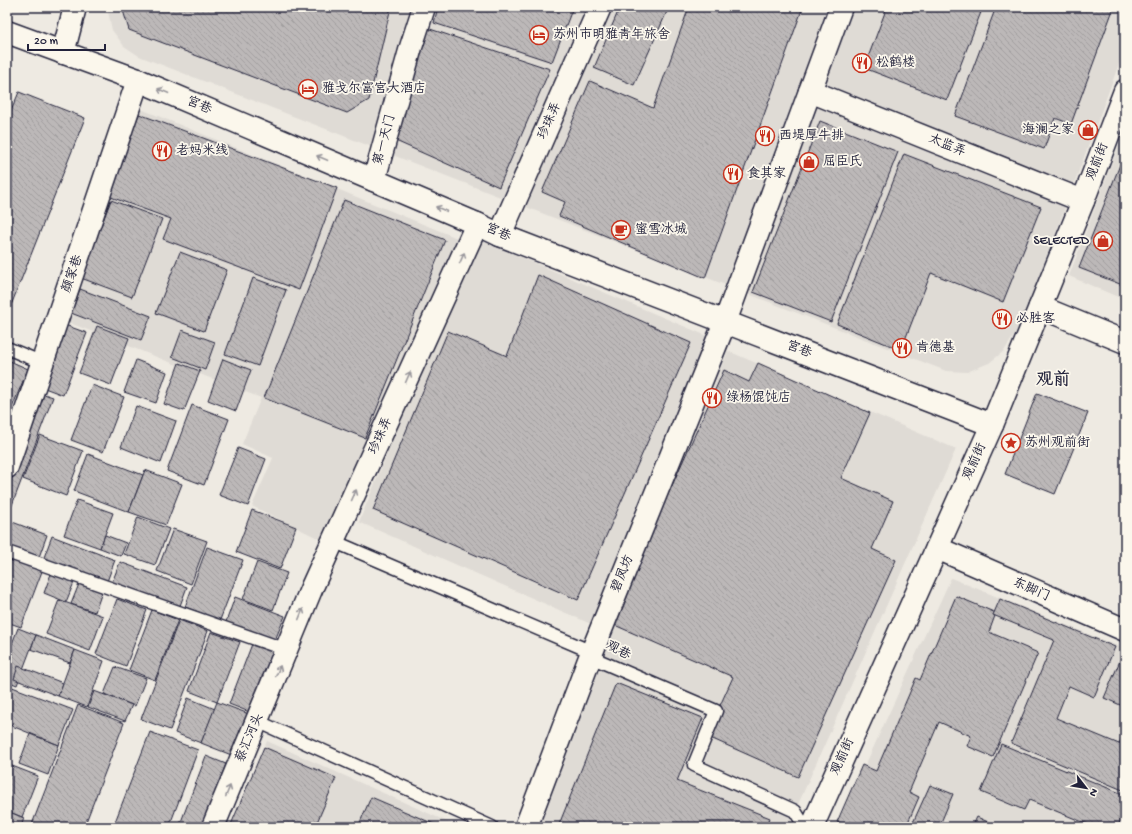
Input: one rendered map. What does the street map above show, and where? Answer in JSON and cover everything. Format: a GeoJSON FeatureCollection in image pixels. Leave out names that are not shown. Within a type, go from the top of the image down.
{"type":"FeatureCollection","features":[{"type":"Feature","properties":{"kind":"street"},"geometry":{"type":"LineString","coordinates":[[63,53],[76,7]]}},
{"type":"Feature","properties":{"kind":"street","name":"第一天门"},"geometry":{"type":"LineString","coordinates":[[374,180],[411,47],[424,7]]}},
{"type":"Feature","properties":{"kind":"street","name":"珍珠弄"},"geometry":{"type":"LineString","coordinates":[[500,235],[600,7]]}},
{"type":"Feature","properties":{"kind":"street"},"geometry":{"type":"LineString","coordinates":[[725,322],[841,7]]}},
{"type":"Feature","properties":{"kind":"street","name":"宫巷"},"geometry":{"type":"LineString","coordinates":[[7,32],[138,80],[500,235],[992,425]]}},
{"type":"Feature","properties":{"kind":"street","name":"颜家巷"},"geometry":{"type":"LineString","coordinates":[[7,467],[138,80]]}},
{"type":"Feature","properties":{"kind":"street","name":"观前街"},"geometry":{"type":"LineString","coordinates":[[812,827],[992,425],[1083,201],[1125,90]]}},
{"type":"Feature","properties":{"kind":"street","name":"太监弄"},"geometry":{"type":"LineString","coordinates":[[810,91],[1083,201]]}},
{"type":"Feature","properties":{"kind":"street","name":"珍珠弄"},"geometry":{"type":"LineString","coordinates":[[286,650],[333,542],[477,224]]}},
{"type":"Feature","properties":{"kind":"street"},"geometry":{"type":"LineString","coordinates":[[1040,307],[1125,342]]}},
{"type":"Feature","properties":{"kind":"street","name":"碧凤坊"},"geometry":{"type":"LineString","coordinates":[[526,827],[592,652],[725,322]]}},
{"type":"Feature","properties":{"kind":"street","name":"东脚门"},"geometry":{"type":"LineString","coordinates":[[937,548],[1125,630]]}},
{"type":"Feature","properties":{"kind":"street","name":"蔡汇河头"},"geometry":{"type":"LineString","coordinates":[[213,827],[286,650]]}},
{"type":"Feature","properties":{"kind":"lane"},"geometry":{"type":"LineString","coordinates":[[7,348],[43,363]]}},
{"type":"Feature","properties":{"kind":"lane","name":"观巷"},"geometry":{"type":"LineString","coordinates":[[333,542],[592,652],[600,661],[716,711],[694,765],[795,811],[805,827]]}},
{"type":"Feature","properties":{"kind":"lane"},"geometry":{"type":"LineString","coordinates":[[7,552],[286,650]]}},
{"type":"Feature","properties":{"kind":"lane"},"geometry":{"type":"LineString","coordinates":[[257,721],[492,827]]}},
{"type":"Feature","properties":{"kind":"shaded area"},"geometry":{"type":"Polygon","coordinates":[[[107,7],[1125,7],[1125,48],[1022,323],[1004,351],[989,363],[967,372],[946,371],[139,56],[124,46],[112,30],[107,7]]]}},
{"type":"Feature","properties":{"kind":"shaded area"},"geometry":{"type":"Polygon","coordinates":[[[141,109],[457,238],[360,468],[326,542],[252,506],[273,458],[242,444],[261,398],[65,321],[141,109]]]}},
{"type":"Feature","properties":{"kind":"shaded area"},"geometry":{"type":"Polygon","coordinates":[[[1125,129],[1125,300],[1069,276],[1125,129]]]}},
{"type":"Feature","properties":{"kind":"shaded area"},"geometry":{"type":"Polygon","coordinates":[[[476,238],[707,336],[591,624],[359,522],[476,238]]]}},
{"type":"Feature","properties":{"kind":"shaded area"},"geometry":{"type":"Polygon","coordinates":[[[728,351],[956,449],[788,827],[539,827],[600,661],[728,351]]]}},
{"type":"Feature","properties":{"kind":"shaded area"},"geometry":{"type":"Polygon","coordinates":[[[951,578],[1125,649],[1125,827],[837,827],[951,578]]]}},
{"type":"Feature","properties":{"kind":"shaded area"},"geometry":{"type":"Polygon","coordinates":[[[267,741],[459,827],[230,827],[267,741]]]}},
{"type":"Feature","properties":{"kind":"building","name":"雅戈尔富宫大酒店"},"geometry":{"type":"Polygon","coordinates":[[[122,7],[391,7],[369,100],[347,113],[129,30],[122,7]]]}},
{"type":"Feature","properties":{"kind":"building"},"geometry":{"type":"Polygon","coordinates":[[[438,7],[573,7],[552,62],[434,23],[438,7]]]}},
{"type":"Feature","properties":{"kind":"building"},"geometry":{"type":"Polygon","coordinates":[[[620,7],[669,7],[634,85],[594,68],[620,7]]]}},
{"type":"Feature","properties":{"kind":"building"},"geometry":{"type":"Polygon","coordinates":[[[689,7],[803,7],[705,278],[559,216],[565,202],[542,192],[590,81],[653,108],[689,7]]]}},
{"type":"Feature","properties":{"kind":"building"},"geometry":{"type":"Polygon","coordinates":[[[887,7],[983,7],[947,100],[864,68],[887,7]]]}},
{"type":"Feature","properties":{"kind":"building"},"geometry":{"type":"Polygon","coordinates":[[[996,7],[1114,7],[1071,124],[1055,118],[1044,149],[955,116],[996,7]]]}},
{"type":"Feature","properties":{"kind":"building"},"geometry":{"type":"Polygon","coordinates":[[[424,27],[550,69],[499,187],[389,138],[424,27]]]}},
{"type":"Feature","properties":{"kind":"building"},"geometry":{"type":"Polygon","coordinates":[[[19,92],[85,118],[8,313],[7,110],[11,111],[19,92]]]}},
{"type":"Feature","properties":{"kind":"building"},"geometry":{"type":"Polygon","coordinates":[[[139,114],[337,188],[299,290],[163,239],[171,219],[108,196],[139,114]]]}},
{"type":"Feature","properties":{"kind":"building"},"geometry":{"type":"Polygon","coordinates":[[[820,121],[898,152],[831,322],[753,292],[820,121]]]}},
{"type":"Feature","properties":{"kind":"building"},"geometry":{"type":"Polygon","coordinates":[[[1125,152],[1125,286],[1079,268],[1125,152]]]}},
{"type":"Feature","properties":{"kind":"building"},"geometry":{"type":"Polygon","coordinates":[[[904,154],[1041,207],[1003,302],[931,273],[901,350],[837,324],[904,154]]]}},
{"type":"Feature","properties":{"kind":"building"},"geometry":{"type":"Polygon","coordinates":[[[111,200],[162,219],[132,297],[81,278],[111,200]]]}},
{"type":"Feature","properties":{"kind":"building"},"geometry":{"type":"Polygon","coordinates":[[[344,200],[445,240],[365,438],[264,398],[344,200]]]}},
{"type":"Feature","properties":{"kind":"building"},"geometry":{"type":"Polygon","coordinates":[[[180,252],[227,270],[204,331],[156,313],[180,252]]]}},
{"type":"Feature","properties":{"kind":"building"},"geometry":{"type":"Polygon","coordinates":[[[538,275],[691,343],[578,600],[373,510],[448,331],[507,356],[538,275]]]}},
{"type":"Feature","properties":{"kind":"building"},"geometry":{"type":"Polygon","coordinates":[[[253,278],[286,290],[258,366],[225,354],[253,278]]]}},
{"type":"Feature","properties":{"kind":"building"},"geometry":{"type":"Polygon","coordinates":[[[80,289],[151,316],[141,340],[71,313],[80,289]]]}},
{"type":"Feature","properties":{"kind":"building"},"geometry":{"type":"Polygon","coordinates":[[[65,325],[87,333],[63,395],[42,387],[65,325]]]}},
{"type":"Feature","properties":{"kind":"building"},"geometry":{"type":"Polygon","coordinates":[[[97,326],[129,338],[111,385],[79,373],[97,326]]]}},
{"type":"Feature","properties":{"kind":"building"},"geometry":{"type":"Polygon","coordinates":[[[182,330],[215,342],[205,370],[172,357],[182,330]]]}},
{"type":"Feature","properties":{"kind":"building"},"geometry":{"type":"Polygon","coordinates":[[[223,359],[251,370],[236,411],[208,400],[223,359]]]}},
{"type":"Feature","properties":{"kind":"building"},"geometry":{"type":"Polygon","coordinates":[[[136,360],[167,372],[156,403],[124,392],[136,360]]]}},
{"type":"Feature","properties":{"kind":"building"},"geometry":{"type":"Polygon","coordinates":[[[10,361],[28,369],[11,410],[7,408],[7,368],[10,361]]]}},
{"type":"Feature","properties":{"kind":"building"},"geometry":{"type":"Polygon","coordinates":[[[179,363],[200,371],[184,411],[164,404],[179,363]]]}},
{"type":"Feature","properties":{"kind":"building"},"geometry":{"type":"Polygon","coordinates":[[[758,363],[870,413],[841,478],[893,501],[872,549],[896,560],[798,777],[706,736],[733,677],[610,623],[724,370],[749,382],[758,363]]]}},
{"type":"Feature","properties":{"kind":"building"},"geometry":{"type":"Polygon","coordinates":[[[92,385],[124,397],[103,452],[71,440],[92,385]]]}},
{"type":"Feature","properties":{"kind":"building"},"geometry":{"type":"Polygon","coordinates":[[[32,390],[53,397],[9,513],[7,512],[7,456],[32,390]]]}},
{"type":"Feature","properties":{"kind":"building"},"geometry":{"type":"Polygon","coordinates":[[[1037,393],[1088,413],[1055,494],[1005,474],[1037,393]]]}},
{"type":"Feature","properties":{"kind":"building"},"geometry":{"type":"Polygon","coordinates":[[[192,405],[229,419],[204,485],[167,471],[192,405]]]}},
{"type":"Feature","properties":{"kind":"building"},"geometry":{"type":"Polygon","coordinates":[[[136,406],[176,421],[161,463],[121,447],[136,406]]]}},
{"type":"Feature","properties":{"kind":"building"},"geometry":{"type":"Polygon","coordinates":[[[40,435],[83,451],[66,496],[23,479],[40,435]]]}},
{"type":"Feature","properties":{"kind":"building"},"geometry":{"type":"Polygon","coordinates":[[[238,448],[266,459],[248,506],[219,495],[238,448]]]}},
{"type":"Feature","properties":{"kind":"building"},"geometry":{"type":"Polygon","coordinates":[[[88,454],[143,475],[129,512],[74,491],[88,454]]]}},
{"type":"Feature","properties":{"kind":"building"},"geometry":{"type":"Polygon","coordinates":[[[145,470],[182,484],[166,525],[129,512],[145,470]]]}},
{"type":"Feature","properties":{"kind":"building"},"geometry":{"type":"Polygon","coordinates":[[[77,500],[113,513],[100,548],[64,535],[77,500]]]}},
{"type":"Feature","properties":{"kind":"building"},"geometry":{"type":"Polygon","coordinates":[[[252,510],[296,527],[280,569],[236,552],[252,510]]]}},
{"type":"Feature","properties":{"kind":"building"},"geometry":{"type":"Polygon","coordinates":[[[138,517],[169,529],[155,565],[124,554],[138,517]]]}},
{"type":"Feature","properties":{"kind":"building"},"geometry":{"type":"Polygon","coordinates":[[[7,520],[47,535],[39,557],[7,545],[7,520]]]}},
{"type":"Feature","properties":{"kind":"building"},"geometry":{"type":"Polygon","coordinates":[[[173,529],[207,541],[191,584],[157,571],[173,529]]]}},
{"type":"Feature","properties":{"kind":"building"},"geometry":{"type":"Polygon","coordinates":[[[105,535],[126,543],[121,556],[100,548],[105,535]]]}},
{"type":"Feature","properties":{"kind":"building"},"geometry":{"type":"Polygon","coordinates":[[[52,536],[115,560],[106,584],[43,560],[52,536]]]}},
{"type":"Feature","properties":{"kind":"building"},"geometry":{"type":"Polygon","coordinates":[[[207,547],[243,560],[220,620],[185,607],[207,547]]]}},
{"type":"Feature","properties":{"kind":"building"},"geometry":{"type":"Polygon","coordinates":[[[7,552],[44,566],[21,627],[7,622],[7,552]]]}},
{"type":"Feature","properties":{"kind":"building"},"geometry":{"type":"Polygon","coordinates":[[[120,562],[187,587],[178,611],[111,585],[120,562]]]}},
{"type":"Feature","properties":{"kind":"building"},"geometry":{"type":"Polygon","coordinates":[[[257,562],[287,573],[273,610],[243,599],[257,562]]]}},
{"type":"Feature","properties":{"kind":"building"},"geometry":{"type":"Polygon","coordinates":[[[52,571],[75,580],[66,602],[44,593],[52,571]]]}},
{"type":"Feature","properties":{"kind":"building"},"geometry":{"type":"Polygon","coordinates":[[[79,584],[102,592],[95,612],[71,604],[79,584]]]}},
{"type":"Feature","properties":{"kind":"building"},"geometry":{"type":"Polygon","coordinates":[[[956,596],[996,613],[989,632],[1038,653],[993,757],[967,746],[971,736],[939,722],[909,792],[919,797],[906,827],[850,827],[837,822],[862,765],[876,771],[916,678],[920,680],[956,596]]]}},
{"type":"Feature","properties":{"kind":"building"},"geometry":{"type":"Polygon","coordinates":[[[235,597],[285,616],[275,640],[226,622],[235,597]]]}},
{"type":"Feature","properties":{"kind":"building"},"geometry":{"type":"Polygon","coordinates":[[[117,599],[147,610],[126,666],[96,654],[117,599]]]}},
{"type":"Feature","properties":{"kind":"building"},"geometry":{"type":"Polygon","coordinates":[[[1000,599],[1115,647],[1094,697],[1069,686],[1056,718],[1119,744],[1125,730],[1125,791],[1011,743],[1054,640],[993,615],[1000,599]]]}},
{"type":"Feature","properties":{"kind":"building"},"geometry":{"type":"Polygon","coordinates":[[[59,600],[103,616],[90,651],[46,634],[59,600]]]}},
{"type":"Feature","properties":{"kind":"building"},"geometry":{"type":"Polygon","coordinates":[[[152,610],[178,620],[155,680],[129,670],[152,610]]]}},
{"type":"Feature","properties":{"kind":"building"},"geometry":{"type":"Polygon","coordinates":[[[179,620],[208,631],[170,730],[141,719],[179,620]]]}},
{"type":"Feature","properties":{"kind":"building"},"geometry":{"type":"Polygon","coordinates":[[[18,628],[36,635],[17,685],[7,681],[7,657],[18,628]]]}},
{"type":"Feature","properties":{"kind":"building"},"geometry":{"type":"Polygon","coordinates":[[[211,632],[240,642],[217,702],[189,691],[211,632]]]}},
{"type":"Feature","properties":{"kind":"building"},"geometry":{"type":"Polygon","coordinates":[[[36,635],[75,650],[70,663],[31,649],[36,635]]]}},
{"type":"Feature","properties":{"kind":"building"},"geometry":{"type":"Polygon","coordinates":[[[252,644],[275,652],[252,713],[229,704],[252,644]]]}},
{"type":"Feature","properties":{"kind":"building"},"geometry":{"type":"Polygon","coordinates":[[[75,650],[104,661],[87,707],[58,696],[75,650]]]}},
{"type":"Feature","properties":{"kind":"building"},"geometry":{"type":"Polygon","coordinates":[[[1122,656],[1125,658],[1125,707],[1104,698],[1122,656]]]}},
{"type":"Feature","properties":{"kind":"building"},"geometry":{"type":"Polygon","coordinates":[[[18,666],[63,683],[58,696],[14,679],[18,666]]]}},
{"type":"Feature","properties":{"kind":"building"},"geometry":{"type":"Polygon","coordinates":[[[115,667],[146,678],[135,706],[104,694],[115,667]]]}},
{"type":"Feature","properties":{"kind":"building"},"geometry":{"type":"Polygon","coordinates":[[[616,683],[703,718],[677,781],[770,818],[766,827],[558,827],[616,683]]]}},
{"type":"Feature","properties":{"kind":"building"},"geometry":{"type":"Polygon","coordinates":[[[7,685],[73,710],[59,745],[7,724],[7,685]]]}},
{"type":"Feature","properties":{"kind":"building"},"geometry":{"type":"Polygon","coordinates":[[[94,691],[132,705],[125,721],[88,707],[94,691]]]}},
{"type":"Feature","properties":{"kind":"building"},"geometry":{"type":"Polygon","coordinates":[[[188,698],[215,709],[201,743],[175,733],[188,698]]]}},
{"type":"Feature","properties":{"kind":"building"},"geometry":{"type":"Polygon","coordinates":[[[217,702],[249,714],[234,756],[201,743],[217,702]]]}},
{"type":"Feature","properties":{"kind":"building"},"geometry":{"type":"Polygon","coordinates":[[[78,705],[124,723],[84,827],[31,827],[78,705]]]}},
{"type":"Feature","properties":{"kind":"building"},"geometry":{"type":"Polygon","coordinates":[[[150,732],[198,750],[169,827],[113,827],[150,732]]]}},
{"type":"Feature","properties":{"kind":"building"},"geometry":{"type":"Polygon","coordinates":[[[30,734],[59,745],[48,775],[19,764],[30,734]]]}},
{"type":"Feature","properties":{"kind":"building"},"geometry":{"type":"Polygon","coordinates":[[[1001,744],[1125,795],[1125,810],[1118,827],[1095,827],[1029,800],[1024,810],[981,792],[1001,744]]]}},
{"type":"Feature","properties":{"kind":"building"},"geometry":{"type":"Polygon","coordinates":[[[264,747],[336,778],[315,827],[230,827],[264,747]]]}},
{"type":"Feature","properties":{"kind":"building"},"geometry":{"type":"Polygon","coordinates":[[[206,756],[226,764],[202,827],[179,827],[206,756]]]}},
{"type":"Feature","properties":{"kind":"building"},"geometry":{"type":"Polygon","coordinates":[[[7,764],[38,776],[22,817],[7,811],[7,764]]]}},
{"type":"Feature","properties":{"kind":"building"},"geometry":{"type":"Polygon","coordinates":[[[930,785],[953,794],[939,827],[911,827],[930,785]]]}},
{"type":"Feature","properties":{"kind":"building"},"geometry":{"type":"Polygon","coordinates":[[[371,797],[441,827],[358,827],[371,797]]]}},
{"type":"Feature","properties":{"kind":"building"},"geometry":{"type":"Polygon","coordinates":[[[7,811],[24,818],[21,827],[7,827],[7,811]]]}},
{"type":"Feature","properties":{"kind":"building"},"geometry":{"type":"Polygon","coordinates":[[[977,817],[999,827],[972,827],[977,817]]]}},
{"type":"Feature","properties":{"kind":"place","name":"苏州市明雅青年旅舍"},"geometry":{"type":"Point","coordinates":[539,35]}},
{"type":"Feature","properties":{"kind":"place","name":"松鹤楼"},"geometry":{"type":"Point","coordinates":[862,63]}},
{"type":"Feature","properties":{"kind":"place","name":"雅戈尔富宫大酒店"},"geometry":{"type":"Point","coordinates":[308,89]}},
{"type":"Feature","properties":{"kind":"place","name":"海澜之家"},"geometry":{"type":"Point","coordinates":[1088,130]}},
{"type":"Feature","properties":{"kind":"place","name":"西堤厚牛排"},"geometry":{"type":"Point","coordinates":[765,136]}},
{"type":"Feature","properties":{"kind":"place","name":"老妈米线"},"geometry":{"type":"Point","coordinates":[162,151]}},
{"type":"Feature","properties":{"kind":"place","name":"屈臣氏"},"geometry":{"type":"Point","coordinates":[809,162]}},
{"type":"Feature","properties":{"kind":"place","name":"食其家"},"geometry":{"type":"Point","coordinates":[733,174]}},
{"type":"Feature","properties":{"kind":"place","name":"蜜雪冰城"},"geometry":{"type":"Point","coordinates":[621,230]}},
{"type":"Feature","properties":{"kind":"place","name":"SELECTED"},"geometry":{"type":"Point","coordinates":[1103,241]}},
{"type":"Feature","properties":{"kind":"place","name":"必胜客"},"geometry":{"type":"Point","coordinates":[1002,319]}},
{"type":"Feature","properties":{"kind":"place","name":"肯德基"},"geometry":{"type":"Point","coordinates":[902,348]}},
{"type":"Feature","properties":{"kind":"place","name":"绿杨馄饨店"},"geometry":{"type":"Point","coordinates":[712,398]}},
{"type":"Feature","properties":{"kind":"place","name":"苏州观前街"},"geometry":{"type":"Point","coordinates":[1011,443]}},
{"type":"Feature","properties":{"kind":"district","name":"观前"},"geometry":{"type":"Point","coordinates":[1053,381]}}]}
